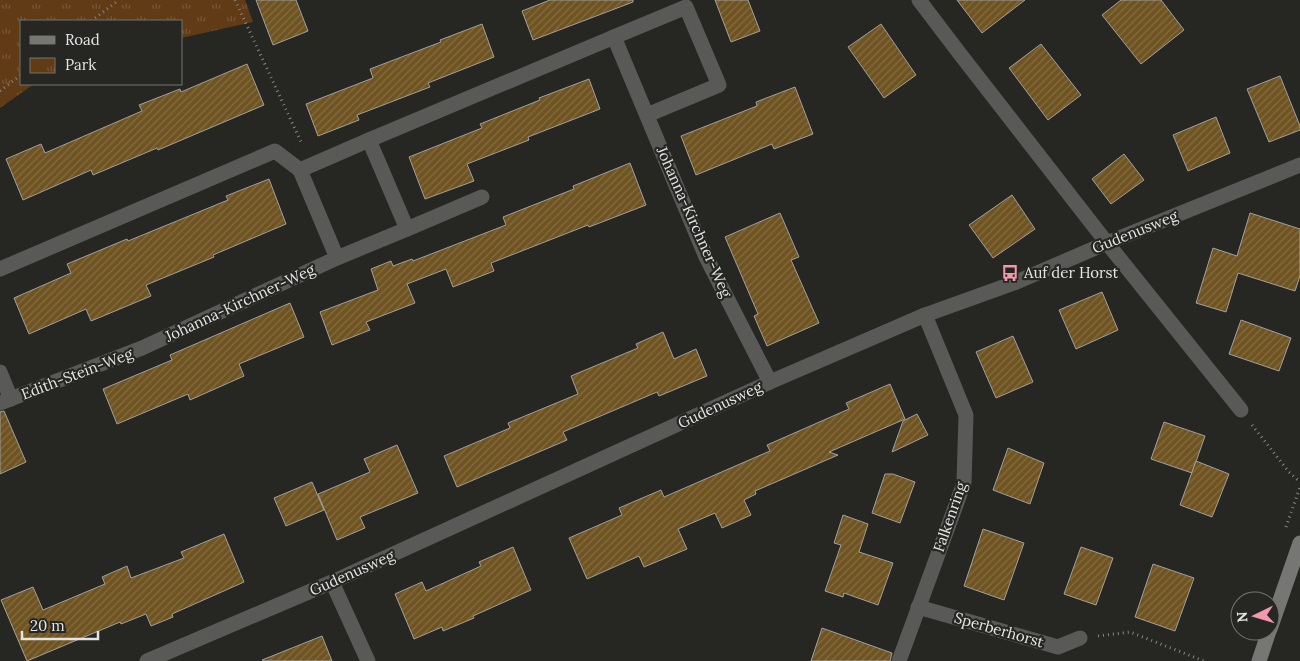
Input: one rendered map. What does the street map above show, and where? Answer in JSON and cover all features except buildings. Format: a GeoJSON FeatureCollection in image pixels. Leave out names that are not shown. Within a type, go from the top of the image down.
{"type":"FeatureCollection","features":[{"type":"Feature","properties":{"kind":"street"},"geometry":{"type":"LineString","coordinates":[[920,0],[1108,243],[1241,410]]}},
{"type":"Feature","properties":{"kind":"street"},"geometry":{"type":"LineString","coordinates":[[306,168],[686,7],[718,85],[646,115]]}},
{"type":"Feature","properties":{"kind":"street","name":"Johanna-Kirchner-Weg"},"geometry":{"type":"LineString","coordinates":[[614,37],[706,257],[770,382]]}},
{"type":"Feature","properties":{"kind":"street"},"geometry":{"type":"LineString","coordinates":[[370,140],[407,228]]}},
{"type":"Feature","properties":{"kind":"street"},"geometry":{"type":"LineString","coordinates":[[0,269],[275,151],[306,168],[337,258]]}},
{"type":"Feature","properties":{"kind":"street","name":"Gudenusweg"},"geometry":{"type":"LineString","coordinates":[[147,661],[332,582],[770,382],[925,315],[1014,284],[1108,243],[1300,165]]}},
{"type":"Feature","properties":{"kind":"street","name":"Johanna-Kirchner-Weg"},"geometry":{"type":"LineString","coordinates":[[142,348],[337,258],[482,197]]}},
{"type":"Feature","properties":{"kind":"street","name":"Falkenring"},"geometry":{"type":"LineString","coordinates":[[899,661],[964,483],[966,415],[925,315]]}},
{"type":"Feature","properties":{"kind":"street","name":"Edith-Stein-Weg"},"geometry":{"type":"LineString","coordinates":[[0,372],[6,401],[142,348]]}},
{"type":"Feature","properties":{"kind":"street"},"geometry":{"type":"LineString","coordinates":[[1280,601],[1300,543]]}},
{"type":"Feature","properties":{"kind":"street"},"geometry":{"type":"LineString","coordinates":[[332,582],[368,661]]}},
{"type":"Feature","properties":{"kind":"street","name":"Sperberhorst"},"geometry":{"type":"LineString","coordinates":[[918,607],[1058,646],[1080,638]]}},
{"type":"Feature","properties":{"kind":"street"},"geometry":{"type":"LineString","coordinates":[[1259,661],[1266,641]]}},
{"type":"Feature","properties":{"kind":"path"},"geometry":{"type":"LineString","coordinates":[[92,20],[118,0]]}},
{"type":"Feature","properties":{"kind":"path"},"geometry":{"type":"LineString","coordinates":[[235,0],[306,168]]}},
{"type":"Feature","properties":{"kind":"path"},"geometry":{"type":"LineString","coordinates":[[0,91],[20,76]]}},
{"type":"Feature","properties":{"kind":"path"},"geometry":{"type":"LineString","coordinates":[[1241,410],[1288,472],[1300,482]]}},
{"type":"Feature","properties":{"kind":"path"},"geometry":{"type":"LineString","coordinates":[[1080,638],[1130,632],[1204,661]]}},
{"type":"Feature","properties":{"kind":"green space"},"geometry":{"type":"Polygon","coordinates":[[[0,0],[245,0],[253,22],[182,38],[182,20],[20,20],[20,85],[33,85],[0,108],[0,0]]]}},
{"type":"Feature","properties":{"kind":"place","name":"Auf der Horst"},"geometry":{"type":"Point","coordinates":[1010,273]}}]}
